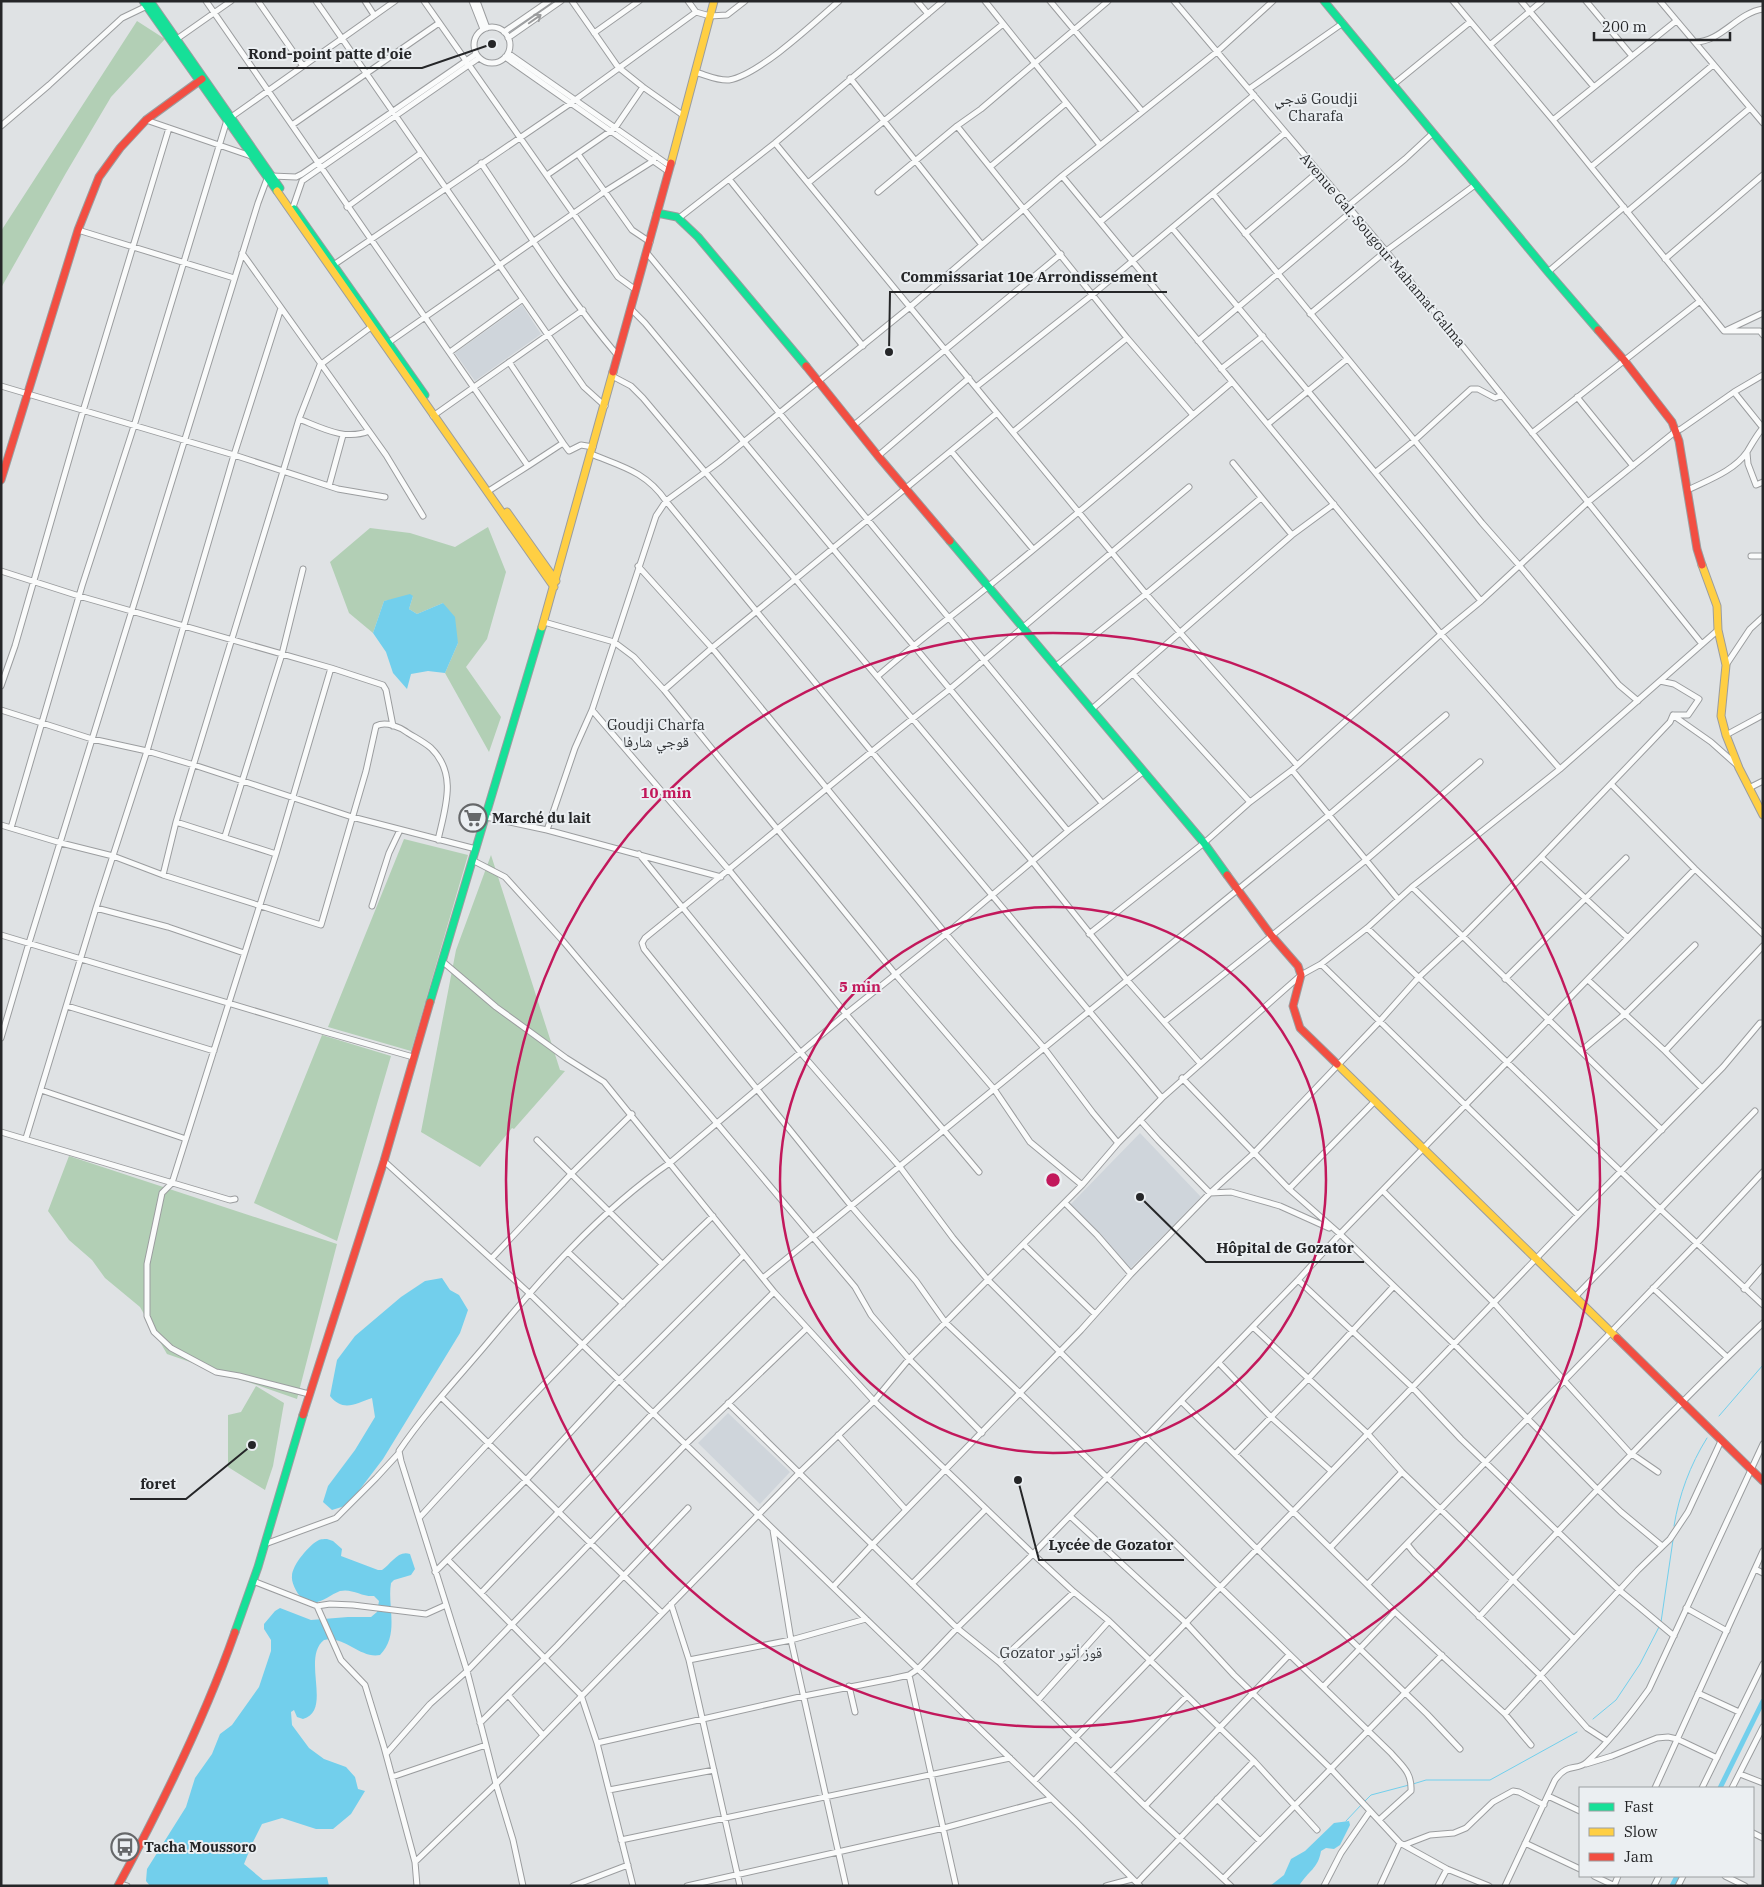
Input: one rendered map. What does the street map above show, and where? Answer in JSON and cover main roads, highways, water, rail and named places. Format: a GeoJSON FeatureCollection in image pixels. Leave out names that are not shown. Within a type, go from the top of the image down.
{"type":"FeatureCollection","features":[{"type":"Feature","properties":{"kind":"main road"},"geometry":{"type":"LineString","coordinates":[[118,1885],[160,1808],[192,1741],[226,1660],[253,1582],[309,1394],[384,1161],[413,1057],[544,622],[650,242],[714,1]]}},
{"type":"Feature","properties":{"kind":"main road"},"geometry":{"type":"LineString","coordinates":[[1324,1],[1475,185],[1624,360],[1672,422],[1676,431],[1688,490],[1696,549],[1717,606],[1718,630],[1726,665],[1721,716],[1739,768],[1763,816]]}},
{"type":"Feature","properties":{"kind":"main road"},"geometry":{"type":"LineString","coordinates":[[148,3],[555,584]]}},
{"type":"Feature","properties":{"kind":"main road"},"geometry":{"type":"LineString","coordinates":[[1,480],[78,230],[100,177],[120,148],[146,120],[201,80]]}},
{"type":"Feature","properties":{"kind":"main road"},"geometry":{"type":"LineString","coordinates":[[229,118],[251,156],[270,176],[293,207],[371,327],[387,344]]}},
{"type":"Feature","properties":{"kind":"main road"},"geometry":{"type":"LineString","coordinates":[[657,213],[679,218],[698,237],[819,381],[878,456],[1204,843],[1271,934],[1298,966],[1301,976],[1292,1006],[1300,1028],[1763,1481]]}},
{"type":"Feature","properties":{"kind":"water"},"geometry":{"type":"Polygon","coordinates":[[[410,594],[413,596],[409,609],[417,614],[443,603],[455,617],[458,643],[445,673],[428,671],[411,674],[407,689],[393,673],[386,652],[373,633],[384,601],[410,594]]]}},
{"type":"Feature","properties":{"kind":"water"},"geometry":{"type":"Polygon","coordinates":[[[442,1278],[450,1290],[459,1295],[468,1310],[460,1333],[383,1459],[348,1505],[332,1510],[323,1502],[328,1486],[355,1450],[375,1417],[372,1398],[355,1404],[345,1405],[335,1401],[330,1396],[337,1360],[355,1336],[401,1297],[425,1281],[442,1278]]]}},
{"type":"Feature","properties":{"kind":"water"},"geometry":{"type":"Polygon","coordinates":[[[327,1539],[333,1541],[342,1549],[341,1556],[378,1570],[382,1570],[398,1556],[406,1553],[410,1554],[415,1569],[411,1575],[394,1580],[391,1583],[392,1620],[390,1639],[380,1655],[366,1654],[331,1639],[324,1640],[318,1648],[315,1659],[316,1706],[312,1714],[303,1719],[297,1717],[294,1710],[291,1712],[292,1725],[309,1748],[324,1759],[346,1767],[355,1777],[358,1789],[365,1791],[351,1814],[333,1829],[316,1829],[282,1818],[262,1824],[244,1864],[263,1880],[327,1877],[329,1886],[150,1886],[146,1881],[147,1869],[186,1807],[195,1778],[212,1754],[220,1734],[232,1725],[259,1687],[271,1651],[271,1640],[264,1629],[264,1624],[280,1608],[311,1620],[371,1617],[377,1612],[379,1601],[374,1596],[344,1590],[314,1603],[304,1600],[297,1592],[292,1579],[295,1566],[302,1555],[315,1542],[327,1539]]]}},
{"type":"Feature","properties":{"kind":"water"},"geometry":{"type":"Polygon","coordinates":[[[1349,1821],[1350,1825],[1340,1845],[1334,1849],[1326,1848],[1321,1851],[1318,1862],[1299,1886],[1270,1886],[1284,1875],[1291,1859],[1305,1851],[1334,1823],[1349,1821]]]}},
{"type":"Feature","properties":{"kind":"waterway"},"geometry":{"type":"LineString","coordinates":[[1719,1416],[1763,1365]]}},
{"type":"Feature","properties":{"kind":"waterway"},"geometry":{"type":"LineString","coordinates":[[1674,1526],[1686,1480],[1707,1438]]}},
{"type":"Feature","properties":{"kind":"waterway"},"geometry":{"type":"LineString","coordinates":[[1661,1622],[1673,1540]]}},
{"type":"Feature","properties":{"kind":"waterway"},"geometry":{"type":"LineString","coordinates":[[1593,1719],[1616,1700],[1640,1664],[1659,1627]]}},
{"type":"Feature","properties":{"kind":"waterway"},"geometry":{"type":"LineString","coordinates":[[1720,1787],[1763,1701]]}},
{"type":"Feature","properties":{"kind":"waterway"},"geometry":{"type":"LineString","coordinates":[[1413,1784],[1426,1780],[1490,1780],[1577,1732]]}},
{"type":"Feature","properties":{"kind":"waterway"},"geometry":{"type":"LineString","coordinates":[[1365,1801],[1371,1795],[1409,1785]]}},
{"type":"Feature","properties":{"kind":"waterway"},"geometry":{"type":"LineString","coordinates":[[1346,1821],[1362,1804]]}},
{"type":"Feature","properties":{"kind":"waterway"},"geometry":{"type":"LineString","coordinates":[[1672,1886],[1676,1877]]}},
{"type":"Feature","properties":{"kind":"place","name":"Rond-point patte d'oie"},"geometry":{"type":"Point","coordinates":[492,44]}},
{"type":"Feature","properties":{"kind":"place","name":"Commissariat 10e Arrondissement"},"geometry":{"type":"Point","coordinates":[889,352]}},
{"type":"Feature","properties":{"kind":"place","name":"Marché du lait"},"geometry":{"type":"Point","coordinates":[473,818]}},
{"type":"Feature","properties":{"kind":"place","name":"Hôpital de Gozator"},"geometry":{"type":"Point","coordinates":[1140,1197]}},
{"type":"Feature","properties":{"kind":"place","name":"foret"},"geometry":{"type":"Point","coordinates":[252,1445]}},
{"type":"Feature","properties":{"kind":"place","name":"Lycée de Gozator"},"geometry":{"type":"Point","coordinates":[1018,1480]}},
{"type":"Feature","properties":{"kind":"place","name":"Tacha Moussoro"},"geometry":{"type":"Point","coordinates":[125,1847]}},
{"type":"Feature","properties":{"kind":"district","name":"قدجي Goudji Charafa"},"geometry":{"type":"Point","coordinates":[1316,106]}},
{"type":"Feature","properties":{"kind":"district","name":"Goudji Charfa قوجي شارفا"},"geometry":{"type":"Point","coordinates":[656,732]}},
{"type":"Feature","properties":{"kind":"district","name":"Gozator قوز أتور"},"geometry":{"type":"Point","coordinates":[1051,1652]}}]}
